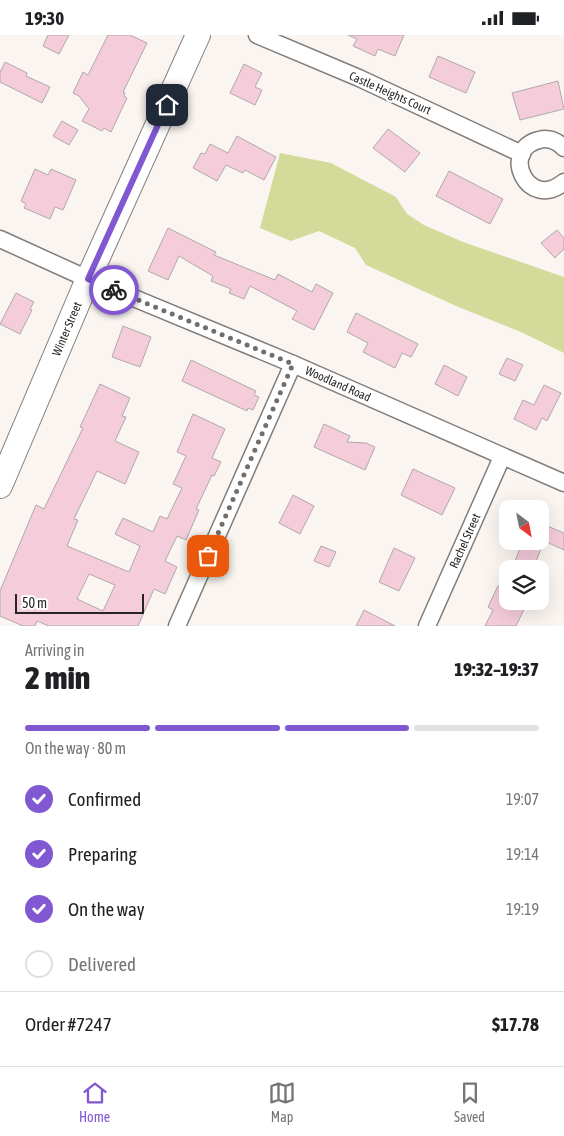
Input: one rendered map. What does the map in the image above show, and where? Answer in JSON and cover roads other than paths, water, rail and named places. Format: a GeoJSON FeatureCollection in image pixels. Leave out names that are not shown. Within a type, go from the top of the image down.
{"type":"FeatureCollection","features":[{"type":"Feature","properties":{"kind":"main road","name":"Winter Street"},"geometry":{"type":"LineString","coordinates":[[0,486],[88,279],[198,35]]}},
{"type":"Feature","properties":{"kind":"street","name":"Castle Heights Court"},"geometry":{"type":"LineString","coordinates":[[257,35],[359,78],[522,154]]}},
{"type":"Feature","properties":{"kind":"street"},"geometry":{"type":"LineString","coordinates":[[564,148],[559,143],[551,140],[542,139],[534,141],[526,147],[519,162],[523,177],[535,188],[542,190],[551,189],[564,181]]}},
{"type":"Feature","properties":{"kind":"street","name":"Woodland Road"},"geometry":{"type":"LineString","coordinates":[[0,239],[88,279],[293,364],[564,483]]}},
{"type":"Feature","properties":{"kind":"street"},"geometry":{"type":"LineString","coordinates":[[177,626],[293,364]]}},
{"type":"Feature","properties":{"kind":"street","name":"Rachel Street"},"geometry":{"type":"LineString","coordinates":[[427,626],[502,457]]}}]}
